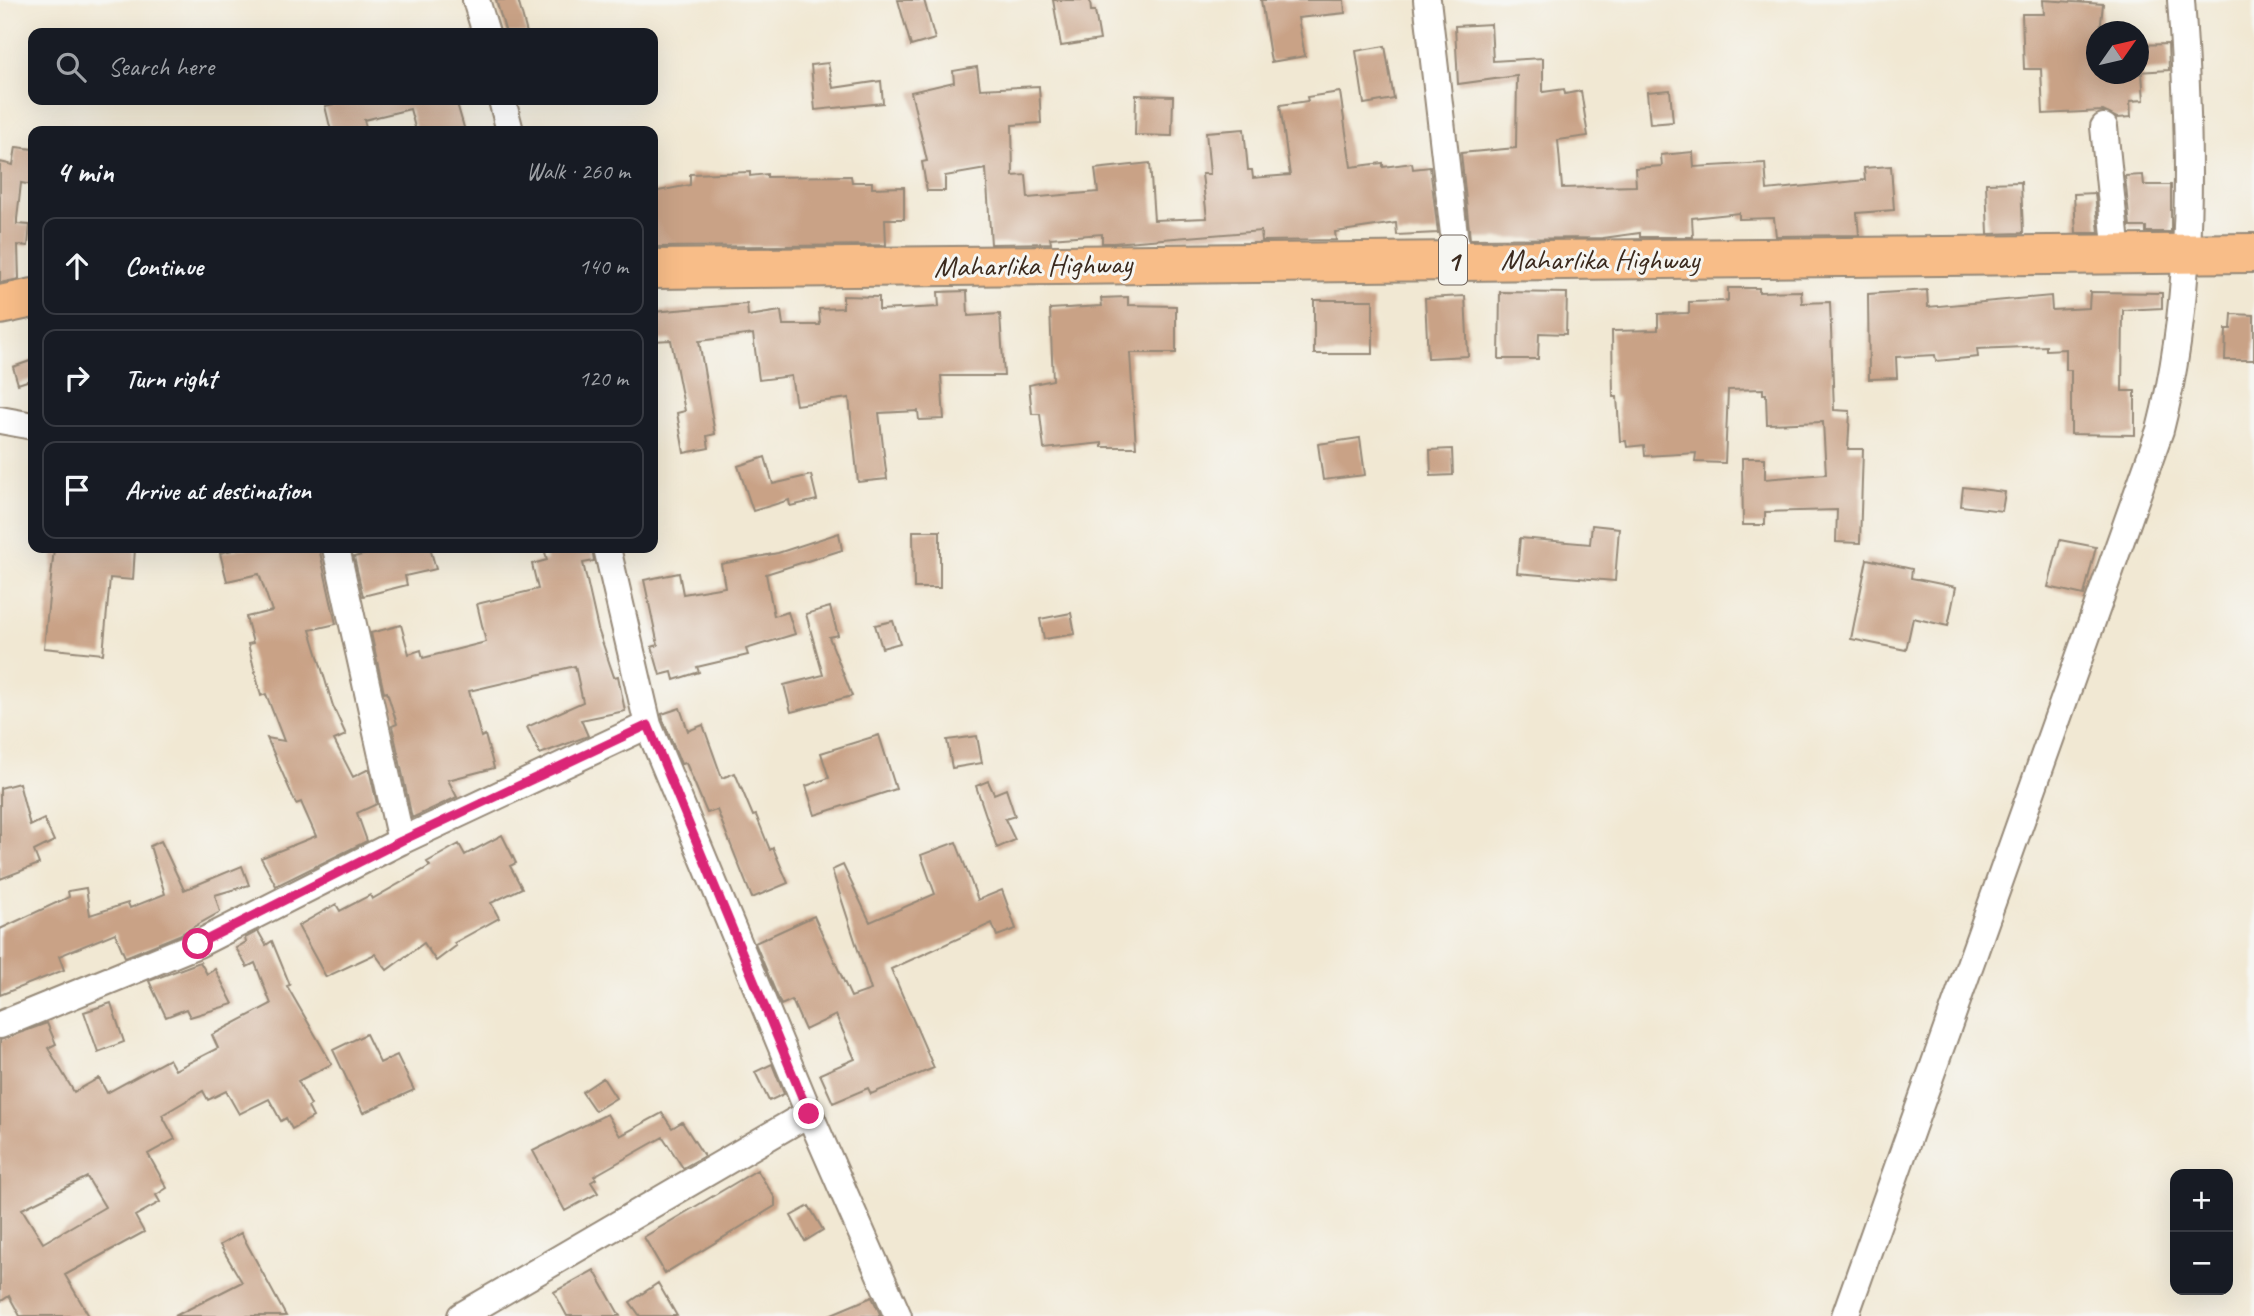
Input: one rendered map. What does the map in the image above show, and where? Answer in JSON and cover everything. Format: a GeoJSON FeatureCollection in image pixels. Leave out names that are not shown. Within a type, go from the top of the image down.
{"type":"FeatureCollection","features":[{"type":"Feature","properties":{"kind":"highway","name":"Maharlika Highway"},"geometry":{"type":"LineString","coordinates":[[658,269],[2254,253]]}},
{"type":"Feature","properties":{"kind":"highway"},"geometry":{"type":"LineString","coordinates":[[0,305],[28,299]]}},
{"type":"Feature","properties":{"kind":"street"},"geometry":{"type":"LineString","coordinates":[[476,0],[484,28]]}},
{"type":"Feature","properties":{"kind":"street"},"geometry":{"type":"LineString","coordinates":[[1427,0],[1457,260]]}},
{"type":"Feature","properties":{"kind":"street"},"geometry":{"type":"LineString","coordinates":[[1845,1316],[2160,430],[2178,354],[2186,253],[2185,60],[2181,0]]}},
{"type":"Feature","properties":{"kind":"street"},"geometry":{"type":"LineString","coordinates":[[503,105],[509,126]]}},
{"type":"Feature","properties":{"kind":"street"},"geometry":{"type":"LineString","coordinates":[[2105,127],[2117,255]]}},
{"type":"Feature","properties":{"kind":"street"},"geometry":{"type":"LineString","coordinates":[[0,420],[28,425]]}},
{"type":"Feature","properties":{"kind":"street"},"geometry":{"type":"LineString","coordinates":[[337,553],[401,841]]}},
{"type":"Feature","properties":{"kind":"street"},"geometry":{"type":"LineString","coordinates":[[608,553],[648,725],[809,1114],[898,1316]]}},
{"type":"Feature","properties":{"kind":"street"},"geometry":{"type":"LineString","coordinates":[[0,1025],[198,944],[401,841],[648,725]]}},
{"type":"Feature","properties":{"kind":"street"},"geometry":{"type":"LineString","coordinates":[[461,1316],[809,1114]]}},
{"type":"Feature","properties":{"kind":"building"},"geometry":{"type":"Polygon","coordinates":[[[496,0],[518,0],[526,28],[504,28],[496,0]]]}},
{"type":"Feature","properties":{"kind":"building"},"geometry":{"type":"Polygon","coordinates":[[[898,0],[924,0],[935,39],[911,46],[898,0]]]}},
{"type":"Feature","properties":{"kind":"building"},"geometry":{"type":"Polygon","coordinates":[[[1053,0],[1090,0],[1091,11],[1095,11],[1100,40],[1061,46],[1053,0]]]}},
{"type":"Feature","properties":{"kind":"building"},"geometry":{"type":"Polygon","coordinates":[[[1261,0],[1344,0],[1345,13],[1298,18],[1305,56],[1271,62],[1261,0]]]}},
{"type":"Feature","properties":{"kind":"building"},"geometry":{"type":"Polygon","coordinates":[[[2043,0],[2103,4],[2101,21],[2086,21],[2086,84],[2143,84],[2144,100],[2130,101],[2131,117],[2117,118],[2103,111],[2043,114],[2041,69],[2024,69],[2022,14],[2044,14],[2043,0]]]}},
{"type":"Feature","properties":{"kind":"building"},"geometry":{"type":"Polygon","coordinates":[[[1491,24],[1493,61],[1543,58],[1543,92],[1564,89],[1565,94],[1581,91],[1588,136],[1558,140],[1562,188],[1636,186],[1635,168],[1662,166],[1661,155],[1693,152],[1694,167],[1765,163],[1767,190],[1865,180],[1864,168],[1891,166],[1894,210],[1857,213],[1859,235],[1776,236],[1774,218],[1739,219],[1739,213],[1692,218],[1693,237],[1640,237],[1640,233],[1603,238],[1470,239],[1461,153],[1516,148],[1517,76],[1458,84],[1455,26],[1491,24]]]}},
{"type":"Feature","properties":{"kind":"building"},"geometry":{"type":"Polygon","coordinates":[[[2168,44],[2169,70],[2149,71],[2149,45],[2168,44]]]}},
{"type":"Feature","properties":{"kind":"building"},"geometry":{"type":"Polygon","coordinates":[[[1385,46],[1394,99],[1364,104],[1356,51],[1385,46]]]}},
{"type":"Feature","properties":{"kind":"building"},"geometry":{"type":"Polygon","coordinates":[[[828,63],[833,88],[881,81],[883,103],[815,110],[811,65],[828,63]]]}},
{"type":"Feature","properties":{"kind":"building"},"geometry":{"type":"Polygon","coordinates":[[[977,67],[980,89],[1039,86],[1041,123],[1012,125],[1013,176],[1026,175],[1028,198],[1098,192],[1095,169],[1150,163],[1154,220],[1207,218],[1202,174],[1210,174],[1206,132],[1244,129],[1248,170],[1252,170],[1253,178],[1290,175],[1280,105],[1308,101],[1307,97],[1340,92],[1351,167],[1412,163],[1413,169],[1430,167],[1438,233],[1397,235],[1396,223],[1335,232],[1336,240],[1262,241],[1261,231],[1113,243],[1102,243],[1102,234],[1050,238],[1051,243],[991,244],[986,169],[945,176],[945,191],[927,191],[922,162],[927,161],[911,92],[954,82],[953,71],[977,67]]]}},
{"type":"Feature","properties":{"kind":"building"},"geometry":{"type":"Polygon","coordinates":[[[1670,90],[1673,122],[1650,124],[1647,92],[1670,90]]]}},
{"type":"Feature","properties":{"kind":"building"},"geometry":{"type":"Polygon","coordinates":[[[1136,95],[1173,96],[1172,136],[1135,135],[1136,95]]]}},
{"type":"Feature","properties":{"kind":"building"},"geometry":{"type":"Polygon","coordinates":[[[457,105],[464,126],[415,126],[410,109],[364,120],[366,126],[330,126],[325,106],[457,105]]]}},
{"type":"Feature","properties":{"kind":"building"},"geometry":{"type":"Polygon","coordinates":[[[16,147],[28,148],[28,184],[21,183],[17,224],[28,225],[28,246],[18,245],[19,279],[0,283],[0,162],[13,165],[16,147]]]}},
{"type":"Feature","properties":{"kind":"building"},"geometry":{"type":"Polygon","coordinates":[[[750,172],[750,176],[767,174],[767,177],[851,176],[852,182],[872,182],[872,188],[904,187],[904,219],[885,219],[886,245],[658,247],[658,191],[690,185],[690,174],[750,172]]]}},
{"type":"Feature","properties":{"kind":"building"},"geometry":{"type":"Polygon","coordinates":[[[2143,175],[2144,185],[2171,185],[2171,232],[2146,232],[2146,227],[2130,227],[2125,176],[2143,175]]]}},
{"type":"Feature","properties":{"kind":"building"},"geometry":{"type":"Polygon","coordinates":[[[2021,182],[2023,233],[1988,234],[1986,183],[2021,182]]]}},
{"type":"Feature","properties":{"kind":"building"},"geometry":{"type":"Polygon","coordinates":[[[2095,193],[2099,233],[2076,233],[2074,194],[2095,193]]]}},
{"type":"Feature","properties":{"kind":"building"},"geometry":{"type":"Polygon","coordinates":[[[1728,288],[1759,288],[1759,292],[1801,291],[1802,303],[1830,302],[1834,410],[1850,411],[1848,449],[1863,449],[1860,543],[1836,542],[1837,510],[1765,512],[1765,525],[1743,525],[1742,458],[1765,458],[1765,479],[1826,474],[1823,422],[1767,424],[1766,394],[1763,394],[1763,389],[1728,390],[1725,463],[1695,462],[1696,453],[1645,456],[1644,445],[1627,447],[1626,441],[1620,441],[1617,397],[1613,397],[1612,331],[1658,330],[1658,314],[1689,313],[1689,302],[1728,301],[1728,288]]]}},
{"type":"Feature","properties":{"kind":"building"},"geometry":{"type":"Polygon","coordinates":[[[1927,290],[1928,307],[2051,296],[2052,310],[2089,308],[2090,292],[2162,293],[2162,308],[2123,310],[2122,391],[2135,391],[2135,435],[2071,434],[2071,370],[2066,370],[2066,349],[2046,350],[2046,346],[1977,349],[1978,357],[1936,361],[1935,355],[1896,357],[1897,378],[1869,379],[1868,294],[1927,290]]]}},
{"type":"Feature","properties":{"kind":"building"},"geometry":{"type":"Polygon","coordinates":[[[967,291],[968,316],[1000,314],[1004,376],[941,376],[944,419],[919,420],[918,411],[879,413],[887,479],[858,482],[849,398],[796,405],[791,376],[759,380],[753,334],[699,341],[715,434],[707,436],[709,448],[684,453],[677,413],[685,411],[671,340],[658,341],[658,312],[747,304],[748,316],[781,311],[783,325],[820,325],[819,309],[843,308],[843,296],[879,297],[879,310],[939,307],[938,292],[967,291]]]}},
{"type":"Feature","properties":{"kind":"building"},"geometry":{"type":"Polygon","coordinates":[[[1500,292],[1567,293],[1566,334],[1539,333],[1538,359],[1499,359],[1500,292]]]}},
{"type":"Feature","properties":{"kind":"building"},"geometry":{"type":"Polygon","coordinates":[[[1465,296],[1468,356],[1428,358],[1425,298],[1465,296]]]}},
{"type":"Feature","properties":{"kind":"building"},"geometry":{"type":"Polygon","coordinates":[[[1128,297],[1128,305],[1176,306],[1176,353],[1130,353],[1136,447],[1102,447],[1102,443],[1044,449],[1040,414],[1032,414],[1029,385],[1053,380],[1050,309],[1102,306],[1101,298],[1128,297]]]}},
{"type":"Feature","properties":{"kind":"building"},"geometry":{"type":"Polygon","coordinates":[[[1314,300],[1373,300],[1373,354],[1314,354],[1314,300]]]}},
{"type":"Feature","properties":{"kind":"building"},"geometry":{"type":"Polygon","coordinates":[[[2232,314],[2254,315],[2254,360],[2225,360],[2226,329],[2231,329],[2232,314]]]}},
{"type":"Feature","properties":{"kind":"building"},"geometry":{"type":"Polygon","coordinates":[[[28,362],[28,381],[18,384],[13,367],[28,362]]]}},
{"type":"Feature","properties":{"kind":"building"},"geometry":{"type":"Polygon","coordinates":[[[1360,438],[1365,475],[1323,480],[1318,444],[1360,438]]]}},
{"type":"Feature","properties":{"kind":"building"},"geometry":{"type":"Polygon","coordinates":[[[1452,449],[1453,475],[1431,476],[1430,450],[1452,449]]]}},
{"type":"Feature","properties":{"kind":"building"},"geometry":{"type":"Polygon","coordinates":[[[765,457],[773,484],[811,475],[817,500],[790,506],[789,500],[753,511],[738,466],[765,457]]]}},
{"type":"Feature","properties":{"kind":"building"},"geometry":{"type":"Polygon","coordinates":[[[1963,487],[2005,492],[2002,511],[1961,506],[1963,487]]]}},
{"type":"Feature","properties":{"kind":"building"},"geometry":{"type":"Polygon","coordinates":[[[1592,525],[1619,528],[1615,581],[1517,573],[1520,538],[1590,544],[1592,525]]]}},
{"type":"Feature","properties":{"kind":"building"},"geometry":{"type":"Polygon","coordinates":[[[913,531],[940,531],[940,588],[914,588],[913,531]]]}},
{"type":"Feature","properties":{"kind":"building"},"geometry":{"type":"Polygon","coordinates":[[[839,533],[842,550],[766,574],[774,616],[788,612],[795,634],[746,649],[748,655],[697,667],[699,672],[674,680],[672,672],[660,675],[652,647],[658,645],[644,580],[679,573],[683,594],[725,587],[721,564],[778,553],[839,533]]]}},
{"type":"Feature","properties":{"kind":"building"},"geometry":{"type":"Polygon","coordinates":[[[2060,540],[2096,547],[2084,595],[2048,587],[2060,540]]]}},
{"type":"Feature","properties":{"kind":"building"},"geometry":{"type":"Polygon","coordinates":[[[54,553],[135,553],[133,580],[110,578],[103,654],[44,648],[54,553]]]}},
{"type":"Feature","properties":{"kind":"building"},"geometry":{"type":"Polygon","coordinates":[[[220,553],[320,553],[336,624],[310,630],[333,706],[346,735],[334,740],[353,777],[369,769],[377,804],[357,813],[367,841],[276,886],[261,858],[316,836],[301,802],[296,804],[267,738],[284,741],[266,694],[261,696],[248,644],[253,643],[246,617],[272,611],[259,574],[227,581],[220,553]]]}},
{"type":"Feature","properties":{"kind":"building"},"geometry":{"type":"Polygon","coordinates":[[[370,553],[431,553],[436,569],[405,576],[407,585],[363,596],[354,557],[370,553]]]}},
{"type":"Feature","properties":{"kind":"building"},"geometry":{"type":"Polygon","coordinates":[[[545,553],[593,553],[594,561],[583,563],[598,629],[614,677],[618,676],[625,711],[581,720],[588,736],[540,754],[527,727],[583,702],[575,666],[469,691],[481,737],[485,735],[494,768],[448,780],[457,797],[412,818],[392,726],[397,724],[387,692],[384,693],[371,633],[401,625],[409,654],[421,650],[423,658],[486,642],[477,604],[538,589],[532,564],[547,560],[545,553]]]}},
{"type":"Feature","properties":{"kind":"building"},"geometry":{"type":"Polygon","coordinates":[[[1867,559],[1912,569],[1911,578],[1956,587],[1948,626],[1913,618],[1906,650],[1851,639],[1867,559]]]}},
{"type":"Feature","properties":{"kind":"building"},"geometry":{"type":"Polygon","coordinates":[[[830,607],[838,635],[829,637],[852,696],[791,712],[784,685],[823,675],[806,614],[830,607]]]}},
{"type":"Feature","properties":{"kind":"building"},"geometry":{"type":"Polygon","coordinates":[[[1071,613],[1075,634],[1044,639],[1040,619],[1071,613]]]}},
{"type":"Feature","properties":{"kind":"building"},"geometry":{"type":"Polygon","coordinates":[[[893,621],[900,643],[882,648],[875,625],[893,621]]]}},
{"type":"Feature","properties":{"kind":"building"},"geometry":{"type":"Polygon","coordinates":[[[680,708],[688,731],[703,725],[722,778],[735,773],[753,816],[756,815],[770,850],[773,848],[788,883],[752,898],[717,810],[707,813],[686,763],[681,764],[663,720],[662,714],[680,708]]]}},
{"type":"Feature","properties":{"kind":"building"},"geometry":{"type":"Polygon","coordinates":[[[879,735],[896,789],[815,815],[806,786],[829,778],[821,753],[879,735]]]}},
{"type":"Feature","properties":{"kind":"building"},"geometry":{"type":"Polygon","coordinates":[[[977,736],[982,763],[952,768],[947,740],[977,736]]]}},
{"type":"Feature","properties":{"kind":"building"},"geometry":{"type":"Polygon","coordinates":[[[988,781],[994,794],[1006,789],[1015,816],[1005,819],[1015,840],[997,848],[976,786],[988,781]]]}},
{"type":"Feature","properties":{"kind":"building"},"geometry":{"type":"Polygon","coordinates":[[[19,783],[30,826],[44,819],[54,841],[34,851],[39,864],[0,879],[0,788],[19,783]]]}},
{"type":"Feature","properties":{"kind":"building"},"geometry":{"type":"Polygon","coordinates":[[[502,835],[516,863],[510,866],[522,888],[491,903],[499,918],[454,943],[456,946],[436,961],[424,943],[387,970],[375,954],[326,977],[298,926],[336,904],[340,911],[370,895],[372,899],[430,866],[427,862],[459,844],[465,855],[502,835]]]}},
{"type":"Feature","properties":{"kind":"building"},"geometry":{"type":"Polygon","coordinates":[[[161,841],[184,890],[242,866],[249,885],[215,895],[220,912],[179,935],[125,957],[115,933],[59,956],[64,970],[0,995],[0,929],[69,897],[68,891],[86,888],[90,915],[128,903],[130,908],[165,894],[150,846],[161,841]]]}},
{"type":"Feature","properties":{"kind":"building"},"geometry":{"type":"Polygon","coordinates":[[[956,842],[978,900],[1002,890],[1016,929],[997,936],[992,923],[891,969],[934,1068],[871,1094],[868,1088],[833,1103],[820,1074],[855,1059],[836,1015],[805,1030],[792,1000],[781,1005],[755,943],[814,916],[851,997],[871,990],[832,870],[843,865],[870,922],[935,894],[921,855],[956,842]]]}},
{"type":"Feature","properties":{"kind":"building"},"geometry":{"type":"Polygon","coordinates":[[[258,931],[266,945],[272,941],[290,985],[287,986],[332,1064],[298,1081],[311,1105],[308,1107],[313,1117],[292,1129],[286,1118],[281,1121],[269,1099],[239,1114],[226,1091],[208,1100],[203,1091],[162,1115],[175,1139],[148,1154],[167,1188],[156,1195],[160,1202],[135,1216],[144,1232],[65,1275],[89,1316],[20,1316],[9,1296],[0,1302],[0,1040],[47,1023],[56,1044],[48,1048],[74,1092],[99,1078],[107,1093],[169,1059],[175,1070],[218,1048],[212,1035],[271,1004],[255,963],[247,967],[236,948],[246,942],[245,938],[258,931]],[[87,1177],[22,1209],[43,1243],[105,1207],[87,1177]]]}},
{"type":"Feature","properties":{"kind":"building"},"geometry":{"type":"Polygon","coordinates":[[[200,962],[207,974],[215,969],[233,1004],[190,1017],[186,1009],[166,1017],[149,981],[200,962]]]}},
{"type":"Feature","properties":{"kind":"building"},"geometry":{"type":"Polygon","coordinates":[[[111,1003],[124,1042],[98,1052],[84,1012],[111,1003]]]}},
{"type":"Feature","properties":{"kind":"building"},"geometry":{"type":"Polygon","coordinates":[[[366,1034],[380,1063],[397,1055],[414,1090],[363,1113],[333,1050],[366,1034]]]}},
{"type":"Feature","properties":{"kind":"building"},"geometry":{"type":"Polygon","coordinates":[[[772,1064],[784,1094],[769,1101],[755,1072],[772,1064]]]}},
{"type":"Feature","properties":{"kind":"building"},"geometry":{"type":"Polygon","coordinates":[[[603,1078],[616,1098],[595,1111],[582,1092],[603,1078]]]}},
{"type":"Feature","properties":{"kind":"building"},"geometry":{"type":"Polygon","coordinates":[[[662,1113],[672,1128],[682,1122],[704,1156],[683,1168],[663,1137],[594,1176],[596,1179],[591,1182],[598,1193],[565,1211],[533,1151],[607,1114],[620,1136],[662,1113]]]}},
{"type":"Feature","properties":{"kind":"building"},"geometry":{"type":"Polygon","coordinates":[[[757,1170],[775,1198],[775,1206],[665,1273],[644,1237],[757,1170]]]}},
{"type":"Feature","properties":{"kind":"building"},"geometry":{"type":"Polygon","coordinates":[[[809,1206],[823,1230],[805,1241],[791,1216],[809,1206]]]}},
{"type":"Feature","properties":{"kind":"building"},"geometry":{"type":"Polygon","coordinates":[[[241,1233],[286,1316],[175,1316],[242,1282],[220,1245],[241,1233]]]}},
{"type":"Feature","properties":{"kind":"building"},"geometry":{"type":"Polygon","coordinates":[[[594,1270],[620,1316],[567,1316],[554,1292],[594,1270]]]}},
{"type":"Feature","properties":{"kind":"building"},"geometry":{"type":"Polygon","coordinates":[[[658,1283],[677,1316],[640,1316],[630,1302],[658,1283]]]}},
{"type":"Feature","properties":{"kind":"building"},"geometry":{"type":"Polygon","coordinates":[[[872,1297],[881,1316],[827,1316],[872,1297]]]}},
{"type":"Feature","properties":{"kind":"route"},"geometry":{"type":"LineString","coordinates":[[198,944],[401,841],[648,725],[809,1114]]}}]}
